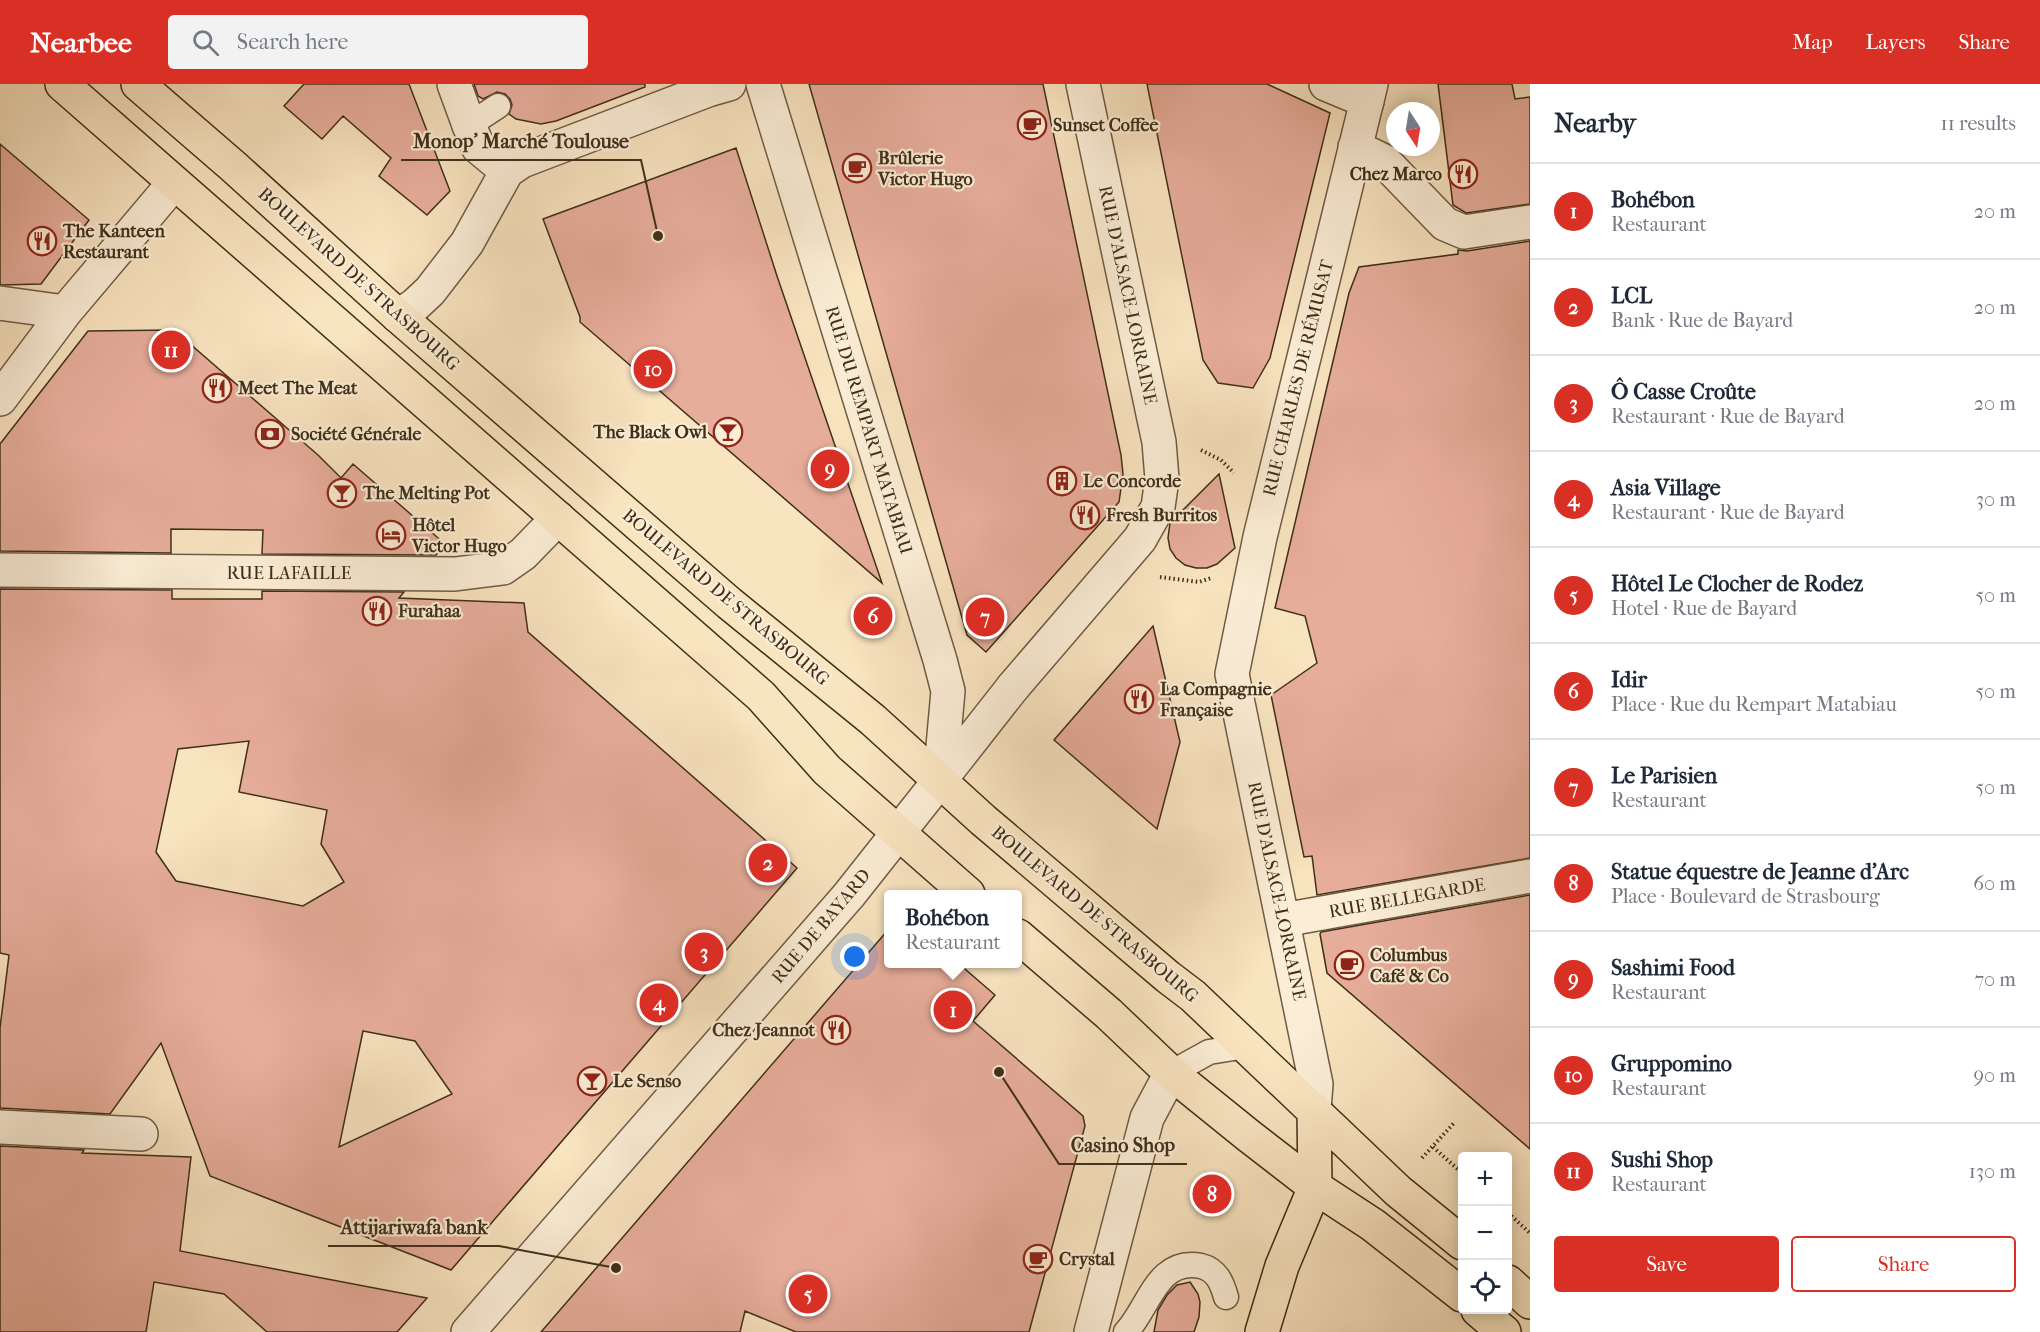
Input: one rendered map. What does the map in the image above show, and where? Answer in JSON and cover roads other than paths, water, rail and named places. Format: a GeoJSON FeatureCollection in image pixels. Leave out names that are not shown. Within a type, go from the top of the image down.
{"type":"FeatureCollection","features":[{"type":"Feature","properties":{"kind":"main road"},"geometry":{"type":"LineString","coordinates":[[62,84],[761,696],[827,770],[963,890]]}},
{"type":"Feature","properties":{"kind":"main road","name":"BOULEVARD DE STRASBOURG"},"geometry":{"type":"LineString","coordinates":[[138,84],[234,167],[398,316],[729,603],[873,720],[983,820],[1193,996],[1398,1191],[1458,1240]]}},
{"type":"Feature","properties":{"kind":"main road"},"geometry":{"type":"LineString","coordinates":[[1022,940],[1109,1014],[1171,1073],[1314,1187],[1373,1225],[1458,1292]]}},
{"type":"Feature","properties":{"kind":"main road"},"geometry":{"type":"LineString","coordinates":[[1262,1332],[1282,1266],[1314,1187],[1314,1109]]}},
{"type":"Feature","properties":{"kind":"main road"},"geometry":{"type":"LineString","coordinates":[[1512,1286],[1530,1302]]}},
{"type":"Feature","properties":{"kind":"main road"},"geometry":{"type":"LineString","coordinates":[[1483,1314],[1504,1332]]}},
{"type":"Feature","properties":{"kind":"street"},"geometry":{"type":"LineString","coordinates":[[454,84],[478,147],[507,171]]}},
{"type":"Feature","properties":{"kind":"street"},"geometry":{"type":"LineString","coordinates":[[398,316],[430,291],[467,243],[507,171],[522,161],[547,151],[729,84]]}},
{"type":"Feature","properties":{"kind":"street","name":"RUE DU REMPART MATABIAU"},"geometry":{"type":"LineString","coordinates":[[763,84],[943,670],[948,690],[940,780]]}},
{"type":"Feature","properties":{"kind":"street","name":"RUE D'ALSACE-LORRAINE"},"geometry":{"type":"LineString","coordinates":[[1083,84],[1159,442],[1162,479],[1158,507]]}},
{"type":"Feature","properties":{"kind":"street"},"geometry":{"type":"LineString","coordinates":[[1326,84],[1369,92]]}},
{"type":"Feature","properties":{"kind":"street","name":"RUE CHARLES DE RÉMUSAT"},"geometry":{"type":"LineString","coordinates":[[1232,674],[1260,537],[1369,92]]}},
{"type":"Feature","properties":{"kind":"street"},"geometry":{"type":"LineString","coordinates":[[1355,147],[1384,161],[1445,224],[1464,232],[1530,222]]}},
{"type":"Feature","properties":{"kind":"street"},"geometry":{"type":"LineString","coordinates":[[0,399],[65,312],[174,183]]}},
{"type":"Feature","properties":{"kind":"street"},"geometry":{"type":"LineString","coordinates":[[0,303],[65,312]]}},
{"type":"Feature","properties":{"kind":"street","name":"RUE DE BAYARD"},"geometry":{"type":"LineString","coordinates":[[468,1332],[849,895],[1013,687],[1140,539],[1158,507]]}},
{"type":"Feature","properties":{"kind":"street","name":"RUE LAFAILLE"},"geometry":{"type":"LineString","coordinates":[[0,570],[455,574],[503,568],[523,554],[558,518]]}},
{"type":"Feature","properties":{"kind":"street","name":"RUE D'ALSACE-LORRAINE"},"geometry":{"type":"LineString","coordinates":[[1232,674],[1316,1084],[1314,1109]]}},
{"type":"Feature","properties":{"kind":"street","name":"RUE BELLEGARDE"},"geometry":{"type":"LineString","coordinates":[[1283,920],[1530,876]]}},
{"type":"Feature","properties":{"kind":"street"},"geometry":{"type":"LineString","coordinates":[[1091,1332],[1147,1118],[1171,1073]]}},
{"type":"Feature","properties":{"kind":"street"},"geometry":{"type":"LineString","coordinates":[[0,1127],[141,1134]]}},
{"type":"Feature","properties":{"kind":"lane"},"geometry":{"type":"LineString","coordinates":[[469,125],[498,106]]}},
{"type":"Feature","properties":{"kind":"lane"},"geometry":{"type":"LineString","coordinates":[[1171,1073],[1209,1052],[1246,1046]]}},
{"type":"Feature","properties":{"kind":"lane"},"geometry":{"type":"LineString","coordinates":[[1126,1332],[1155,1286],[1172,1270],[1192,1265],[1207,1268],[1221,1279],[1226,1297]]}},
{"type":"Feature","properties":{"kind":"place","name":"Sunset Coffee"},"geometry":{"type":"Point","coordinates":[1032,125]}},
{"type":"Feature","properties":{"kind":"place","name":"Brûlerie Victor Hugo"},"geometry":{"type":"Point","coordinates":[857,168]}},
{"type":"Feature","properties":{"kind":"place","name":"Chez Marco"},"geometry":{"type":"Point","coordinates":[1463,174]}},
{"type":"Feature","properties":{"kind":"place","name":"Monop' Marché Toulouse"},"geometry":{"type":"Point","coordinates":[658,236]}},
{"type":"Feature","properties":{"kind":"place","name":"The Kanteen Restaurant"},"geometry":{"type":"Point","coordinates":[42,241]}},
{"type":"Feature","properties":{"kind":"place","name":"Sushi Shop"},"geometry":{"type":"Point","coordinates":[171,350]}},
{"type":"Feature","properties":{"kind":"place","name":"Gruppomino"},"geometry":{"type":"Point","coordinates":[653,369]}},
{"type":"Feature","properties":{"kind":"place","name":"Meet The Meat"},"geometry":{"type":"Point","coordinates":[217,388]}},
{"type":"Feature","properties":{"kind":"place","name":"The Black Owl"},"geometry":{"type":"Point","coordinates":[728,432]}},
{"type":"Feature","properties":{"kind":"place","name":"Société Générale"},"geometry":{"type":"Point","coordinates":[270,434]}},
{"type":"Feature","properties":{"kind":"place","name":"Sashimi Food"},"geometry":{"type":"Point","coordinates":[830,469]}},
{"type":"Feature","properties":{"kind":"place","name":"Le Concorde"},"geometry":{"type":"Point","coordinates":[1062,481]}},
{"type":"Feature","properties":{"kind":"place","name":"The Melting Pot"},"geometry":{"type":"Point","coordinates":[342,493]}},
{"type":"Feature","properties":{"kind":"place","name":"Fresh Burritos"},"geometry":{"type":"Point","coordinates":[1085,515]}},
{"type":"Feature","properties":{"kind":"place","name":"Hôtel Victor Hugo"},"geometry":{"type":"Point","coordinates":[391,535]}},
{"type":"Feature","properties":{"kind":"place","name":"Furahaa"},"geometry":{"type":"Point","coordinates":[377,611]}},
{"type":"Feature","properties":{"kind":"place","name":"Idir"},"geometry":{"type":"Point","coordinates":[873,616]}},
{"type":"Feature","properties":{"kind":"place","name":"Le Parisien"},"geometry":{"type":"Point","coordinates":[985,617]}},
{"type":"Feature","properties":{"kind":"place","name":"La Compagnie Française"},"geometry":{"type":"Point","coordinates":[1139,699]}},
{"type":"Feature","properties":{"kind":"place","name":"LCL"},"geometry":{"type":"Point","coordinates":[768,863]}},
{"type":"Feature","properties":{"kind":"place","name":"Ô Casse Croûte"},"geometry":{"type":"Point","coordinates":[704,952]}},
{"type":"Feature","properties":{"kind":"place","name":"Columbus Café & Co"},"geometry":{"type":"Point","coordinates":[1349,965]}},
{"type":"Feature","properties":{"kind":"place","name":"Asia Village"},"geometry":{"type":"Point","coordinates":[659,1003]}},
{"type":"Feature","properties":{"kind":"place","name":"Bohébon"},"geometry":{"type":"Point","coordinates":[953,1010]}},
{"type":"Feature","properties":{"kind":"place","name":"Chez Jeannot"},"geometry":{"type":"Point","coordinates":[836,1030]}},
{"type":"Feature","properties":{"kind":"place","name":"Casino Shop"},"geometry":{"type":"Point","coordinates":[999,1072]}},
{"type":"Feature","properties":{"kind":"place","name":"Le Senso"},"geometry":{"type":"Point","coordinates":[592,1081]}},
{"type":"Feature","properties":{"kind":"place","name":"Statue équestre de Jeanne d'Arc"},"geometry":{"type":"Point","coordinates":[1212,1194]}},
{"type":"Feature","properties":{"kind":"place","name":"Crystal"},"geometry":{"type":"Point","coordinates":[1038,1259]}},
{"type":"Feature","properties":{"kind":"place","name":"Attijariwafa bank"},"geometry":{"type":"Point","coordinates":[616,1268]}},
{"type":"Feature","properties":{"kind":"place","name":"Hôtel Le Clocher de Rodez"},"geometry":{"type":"Point","coordinates":[808,1294]}}]}
